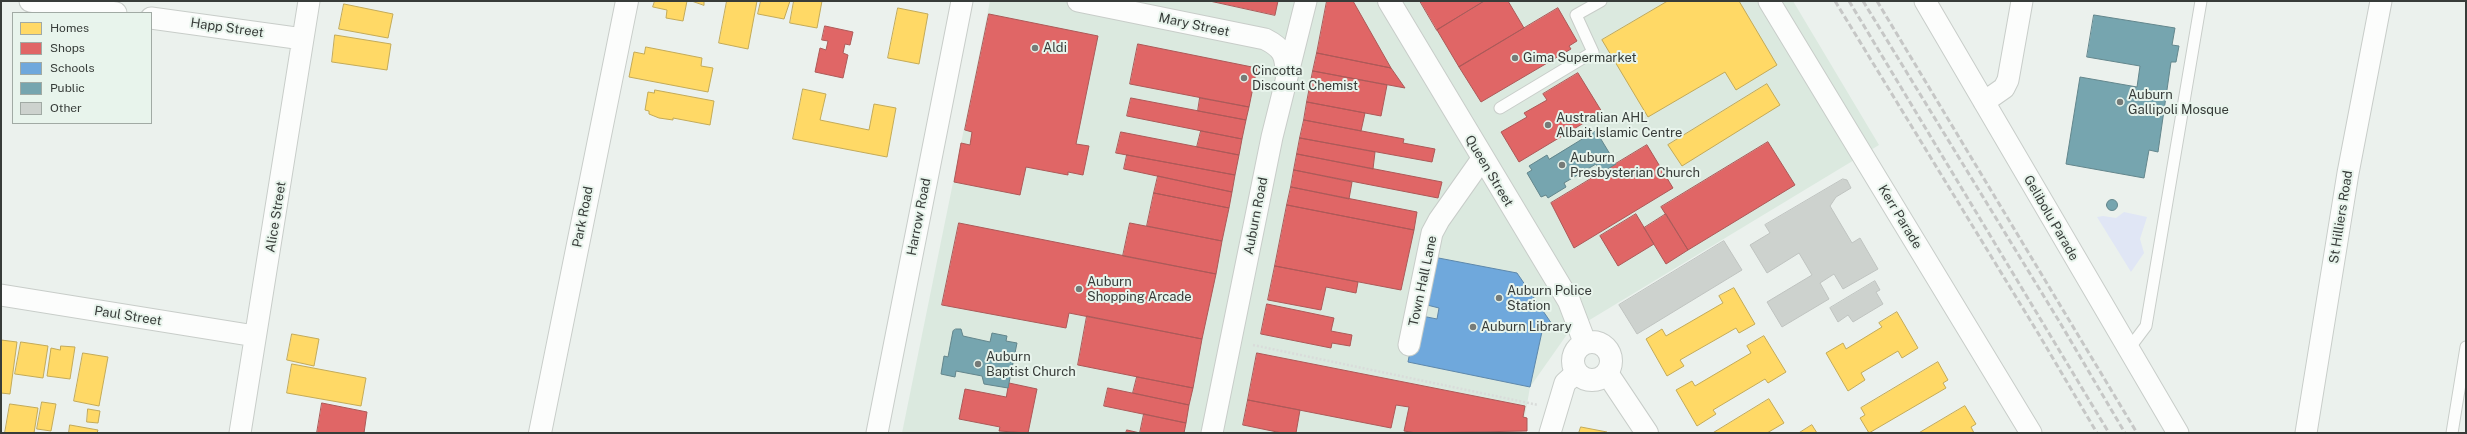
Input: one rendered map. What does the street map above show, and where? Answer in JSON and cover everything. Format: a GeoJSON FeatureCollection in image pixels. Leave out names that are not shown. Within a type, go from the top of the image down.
{"type":"FeatureCollection","features":[{"type":"Feature","properties":{"kind":"street"},"geometry":{"type":"LineString","coordinates":[[30,1],[109,12]]}},
{"type":"Feature","properties":{"kind":"street","name":"Alice Street"},"geometry":{"type":"LineString","coordinates":[[240,433],[308,1]]}},
{"type":"Feature","properties":{"kind":"street","name":"Park Road"},"geometry":{"type":"LineString","coordinates":[[540,433],[627,1]]}},
{"type":"Feature","properties":{"kind":"street","name":"Harrow Road"},"geometry":{"type":"LineString","coordinates":[[876,433],[962,1]]}},
{"type":"Feature","properties":{"kind":"street","name":"Mary Street"},"geometry":{"type":"LineString","coordinates":[[1078,1],[1265,39],[1277,45],[1281,51],[1286,60],[1286,75]]}},
{"type":"Feature","properties":{"kind":"street","name":"Auburn Road"},"geometry":{"type":"LineString","coordinates":[[1212,433],[1272,137],[1286,75],[1295,50],[1306,1]]}},
{"type":"Feature","properties":{"kind":"street","name":"Queen Street"},"geometry":{"type":"LineString","coordinates":[[1389,1],[1482,159],[1569,301],[1585,343]]}},
{"type":"Feature","properties":{"kind":"street","name":"Kerr Parade"},"geometry":{"type":"LineString","coordinates":[[1769,1],[2031,433]]}},
{"type":"Feature","properties":{"kind":"street","name":"Gelibolu Parade"},"geometry":{"type":"LineString","coordinates":[[1925,1],[2128,350],[2178,433]]}},
{"type":"Feature","properties":{"kind":"street"},"geometry":{"type":"LineString","coordinates":[[1984,102],[2004,88],[2008,80],[2022,1]]}},
{"type":"Feature","properties":{"kind":"street","name":"St Hilliers Road"},"geometry":{"type":"LineString","coordinates":[[2306,433],[2348,173],[2381,1]]}},
{"type":"Feature","properties":{"kind":"street","name":"Happ Street"},"geometry":{"type":"LineString","coordinates":[[152,18],[303,39]]}},
{"type":"Feature","properties":{"kind":"street","name":"Town Hall Lane"},"geometry":{"type":"LineString","coordinates":[[1409,345],[1432,233],[1439,220],[1482,159]]}},
{"type":"Feature","properties":{"kind":"street","name":"Paul Street"},"geometry":{"type":"LineString","coordinates":[[1,295],[256,336]]}},
{"type":"Feature","properties":{"kind":"street"},"geometry":{"type":"LineString","coordinates":[[1585,343],[1600,343],[1606,347],[1612,360],[1607,373],[1598,380],[1592,381],[1586,380],[1576,373],[1573,368],[1573,356],[1580,346],[1585,343]]}},
{"type":"Feature","properties":{"kind":"street"},"geometry":{"type":"LineString","coordinates":[[1550,433],[1556,408],[1566,383],[1576,373]]}},
{"type":"Feature","properties":{"kind":"street"},"geometry":{"type":"LineString","coordinates":[[1607,373],[1647,433]]}},
{"type":"Feature","properties":{"kind":"lane"},"geometry":{"type":"LineString","coordinates":[[1500,108],[1593,52],[1576,15],[1601,1]]}},
{"type":"Feature","properties":{"kind":"lane"},"geometry":{"type":"LineString","coordinates":[[2128,350],[2146,326],[2201,1]]}},
{"type":"Feature","properties":{"kind":"lane"},"geometry":{"type":"LineString","coordinates":[[2452,433],[2466,347]]}},
{"type":"Feature","properties":{"kind":"path"},"geometry":{"type":"LineString","coordinates":[[1253,345],[1556,408]]}},
{"type":"Feature","properties":{"kind":"shaded area"},"geometry":{"type":"Polygon","coordinates":[[[990,1],[1793,1],[1879,145],[1568,333],[1530,387],[1522,433],[902,433],[990,1]]]}},
{"type":"Feature","properties":{"kind":"shaded area"},"geometry":{"type":"Polygon","coordinates":[[[2124,212],[2147,217],[2140,239],[2144,253],[2131,272],[2097,217],[2103,216],[2116,218],[2124,212]]]}},
{"type":"Feature","properties":{"kind":"building: Homes"},"geometry":{"type":"Polygon","coordinates":[[[655,1],[687,1],[683,21],[666,18],[667,10],[653,7],[655,1]]]}},
{"type":"Feature","properties":{"kind":"building: Homes"},"geometry":{"type":"Polygon","coordinates":[[[692,1],[704,1],[704,5],[692,1]]]}},
{"type":"Feature","properties":{"kind":"building: Homes"},"geometry":{"type":"Polygon","coordinates":[[[727,1],[757,1],[748,49],[719,43],[727,1]]]}},
{"type":"Feature","properties":{"kind":"building: Homes"},"geometry":{"type":"Polygon","coordinates":[[[761,1],[790,1],[784,19],[758,14],[761,1]]]}},
{"type":"Feature","properties":{"kind":"building: Homes"},"geometry":{"type":"Polygon","coordinates":[[[794,1],[822,1],[817,28],[790,23],[794,1]]]}},
{"type":"Feature","properties":{"kind":"building: Homes"},"geometry":{"type":"Polygon","coordinates":[[[1668,1],[1739,1],[1777,65],[1736,90],[1725,72],[1648,117],[1602,40],[1668,1]]]}},
{"type":"Feature","properties":{"kind":"building: Homes"},"geometry":{"type":"Polygon","coordinates":[[[344,4],[393,14],[388,38],[339,29],[344,4]]]}},
{"type":"Feature","properties":{"kind":"building: Homes"},"geometry":{"type":"Polygon","coordinates":[[[898,8],[928,14],[919,64],[888,58],[898,8]]]}},
{"type":"Feature","properties":{"kind":"building: Homes"},"geometry":{"type":"Polygon","coordinates":[[[335,35],[391,44],[387,70],[332,62],[335,35]]]}},
{"type":"Feature","properties":{"kind":"building: Homes"},"geometry":{"type":"Polygon","coordinates":[[[646,47],[702,58],[701,66],[713,68],[708,92],[629,77],[634,52],[644,54],[646,47]]]}},
{"type":"Feature","properties":{"kind":"building: Homes"},"geometry":{"type":"Polygon","coordinates":[[[1767,84],[1780,105],[1682,166],[1668,145],[1767,84]]]}},
{"type":"Feature","properties":{"kind":"building: Homes"},"geometry":{"type":"Polygon","coordinates":[[[803,89],[826,94],[820,120],[869,130],[874,104],[896,108],[887,157],[793,139],[803,89]]]}},
{"type":"Feature","properties":{"kind":"building: Homes"},"geometry":{"type":"Polygon","coordinates":[[[655,90],[714,101],[710,125],[673,118],[673,120],[659,118],[649,114],[649,111],[645,110],[648,92],[654,93],[655,90]]]}},
{"type":"Feature","properties":{"kind":"building: Homes"},"geometry":{"type":"Polygon","coordinates":[[[1734,288],[1755,324],[1739,333],[1736,328],[1680,360],[1684,366],[1667,376],[1646,339],[1662,329],[1666,336],[1723,303],[1719,296],[1734,288]]]}},
{"type":"Feature","properties":{"kind":"building: Homes"},"geometry":{"type":"Polygon","coordinates":[[[1897,312],[1918,348],[1902,358],[1898,351],[1861,373],[1865,380],[1848,391],[1826,353],[1843,343],[1846,349],[1882,327],[1879,323],[1897,312]]]}},
{"type":"Feature","properties":{"kind":"building: Homes"},"geometry":{"type":"Polygon","coordinates":[[[292,334],[319,339],[314,366],[287,360],[292,334]]]}},
{"type":"Feature","properties":{"kind":"building: Homes"},"geometry":{"type":"Polygon","coordinates":[[[1764,336],[1786,372],[1768,383],[1765,379],[1713,410],[1716,414],[1697,426],[1676,390],[1692,381],[1695,386],[1751,353],[1747,346],[1764,336]]]}},
{"type":"Feature","properties":{"kind":"building: Homes"},"geometry":{"type":"Polygon","coordinates":[[[1,340],[17,342],[10,394],[1,393],[1,340]]]}},
{"type":"Feature","properties":{"kind":"building: Homes"},"geometry":{"type":"Polygon","coordinates":[[[21,342],[48,346],[43,378],[15,374],[21,342]]]}},
{"type":"Feature","properties":{"kind":"building: Homes"},"geometry":{"type":"Polygon","coordinates":[[[61,346],[75,347],[70,379],[47,376],[51,348],[60,350],[61,346]]]}},
{"type":"Feature","properties":{"kind":"building: Homes"},"geometry":{"type":"Polygon","coordinates":[[[83,353],[108,357],[99,406],[74,401],[83,353]]]}},
{"type":"Feature","properties":{"kind":"building: Homes"},"geometry":{"type":"Polygon","coordinates":[[[1938,362],[1948,380],[1943,383],[1946,388],[1869,433],[1860,418],[1865,415],[1861,408],[1938,362]]]}},
{"type":"Feature","properties":{"kind":"building: Homes"},"geometry":{"type":"Polygon","coordinates":[[[292,364],[366,378],[361,406],[287,393],[292,364]]]}},
{"type":"Feature","properties":{"kind":"building: Homes"},"geometry":{"type":"Polygon","coordinates":[[[1769,399],[1784,423],[1767,433],[1713,433],[1769,399]]]}},
{"type":"Feature","properties":{"kind":"building: Homes"},"geometry":{"type":"Polygon","coordinates":[[[42,402],[56,404],[51,431],[37,429],[42,402]]]}},
{"type":"Feature","properties":{"kind":"building: Homes"},"geometry":{"type":"Polygon","coordinates":[[[10,404],[38,408],[34,433],[5,433],[10,404]]]}},
{"type":"Feature","properties":{"kind":"building: Homes"},"geometry":{"type":"Polygon","coordinates":[[[1965,406],[1976,424],[1971,427],[1974,433],[1919,433],[1965,406]]]}},
{"type":"Feature","properties":{"kind":"building: Homes"},"geometry":{"type":"Polygon","coordinates":[[[88,409],[100,411],[98,423],[87,422],[88,409]]]}},
{"type":"Feature","properties":{"kind":"building: Homes"},"geometry":{"type":"Polygon","coordinates":[[[70,425],[98,430],[97,433],[69,433],[70,425]]]}},
{"type":"Feature","properties":{"kind":"building: Homes"},"geometry":{"type":"Polygon","coordinates":[[[1812,425],[1817,433],[1799,433],[1812,425]]]}},
{"type":"Feature","properties":{"kind":"building: Homes"},"geometry":{"type":"Polygon","coordinates":[[[1581,427],[1607,432],[1608,433],[1579,433],[1581,427]]]}},
{"type":"Feature","properties":{"kind":"building: Shops"},"geometry":{"type":"Polygon","coordinates":[[[1210,1],[1278,1],[1275,15],[1210,1]]]}},
{"type":"Feature","properties":{"kind":"building: Shops"},"geometry":{"type":"Polygon","coordinates":[[[1327,1],[1353,1],[1391,68],[1317,53],[1327,1]]]}},
{"type":"Feature","properties":{"kind":"building: Shops"},"geometry":{"type":"Polygon","coordinates":[[[1420,1],[1484,1],[1437,30],[1420,1]]]}},
{"type":"Feature","properties":{"kind":"building: Shops"},"geometry":{"type":"Polygon","coordinates":[[[1485,1],[1508,1],[1524,28],[1459,67],[1437,30],[1485,1]]]}},
{"type":"Feature","properties":{"kind":"building: Shops","name":"Gima Supermarket"},"geometry":{"type":"Polygon","coordinates":[[[1558,8],[1577,41],[1569,46],[1571,49],[1481,102],[1459,67],[1558,8]]]}},
{"type":"Feature","properties":{"kind":"building: Shops"},"geometry":{"type":"Polygon","coordinates":[[[989,14],[1098,36],[1076,144],[1089,146],[1083,175],[1068,172],[1068,175],[1026,167],[1020,195],[954,182],[961,143],[970,145],[972,132],[965,130],[989,14]]]}},
{"type":"Feature","properties":{"kind":"building: Shops"},"geometry":{"type":"Polygon","coordinates":[[[825,26],[853,32],[850,45],[845,44],[843,53],[848,55],[843,78],[815,72],[820,48],[826,50],[828,41],[822,40],[825,26]]]}},
{"type":"Feature","properties":{"kind":"building: Shops"},"geometry":{"type":"Polygon","coordinates":[[[1138,44],[1257,68],[1249,107],[1130,84],[1138,44]]]}},
{"type":"Feature","properties":{"kind":"building: Shops"},"geometry":{"type":"Polygon","coordinates":[[[1317,53],[1391,68],[1405,88],[1313,71],[1317,53]]]}},
{"type":"Feature","properties":{"kind":"building: Shops"},"geometry":{"type":"Polygon","coordinates":[[[1313,71],[1387,85],[1381,116],[1307,102],[1313,71]]]}},
{"type":"Feature","properties":{"kind":"building: Shops","name":"Australian AHL Albait Islamic Centre"},"geometry":{"type":"Polygon","coordinates":[[[1578,73],[1602,112],[1519,162],[1501,132],[1527,117],[1524,113],[1547,100],[1543,94],[1578,73]]]}},
{"type":"Feature","properties":{"kind":"building: Shops"},"geometry":{"type":"Polygon","coordinates":[[[1131,98],[1246,120],[1242,139],[1127,116],[1131,98]]]}},
{"type":"Feature","properties":{"kind":"building: Shops"},"geometry":{"type":"Polygon","coordinates":[[[1200,98],[1249,107],[1246,120],[1198,111],[1200,98]]]}},
{"type":"Feature","properties":{"kind":"building: Shops"},"geometry":{"type":"Polygon","coordinates":[[[1307,102],[1365,113],[1361,131],[1304,120],[1307,102]]]}},
{"type":"Feature","properties":{"kind":"building: Shops"},"geometry":{"type":"Polygon","coordinates":[[[1304,120],[1404,139],[1403,143],[1435,149],[1432,162],[1300,138],[1304,120]]]}},
{"type":"Feature","properties":{"kind":"building: Shops"},"geometry":{"type":"Polygon","coordinates":[[[1201,131],[1242,139],[1239,155],[1197,147],[1201,131]]]}},
{"type":"Feature","properties":{"kind":"building: Shops"},"geometry":{"type":"Polygon","coordinates":[[[1121,132],[1239,155],[1235,175],[1116,153],[1121,132]]]}},
{"type":"Feature","properties":{"kind":"building: Shops"},"geometry":{"type":"Polygon","coordinates":[[[1300,138],[1375,152],[1373,169],[1297,154],[1300,138]]]}},
{"type":"Feature","properties":{"kind":"building: Shops"},"geometry":{"type":"Polygon","coordinates":[[[1768,142],[1795,185],[1688,250],[1661,207],[1768,142]]]}},
{"type":"Feature","properties":{"kind":"building: Shops"},"geometry":{"type":"Polygon","coordinates":[[[1647,145],[1673,188],[1574,248],[1551,203],[1647,145]]]}},
{"type":"Feature","properties":{"kind":"building: Shops"},"geometry":{"type":"Polygon","coordinates":[[[1297,154],[1442,182],[1438,198],[1294,170],[1297,154]]]}},
{"type":"Feature","properties":{"kind":"building: Shops"},"geometry":{"type":"Polygon","coordinates":[[[1127,155],[1235,175],[1232,192],[1124,169],[1127,155]]]}},
{"type":"Feature","properties":{"kind":"building: Shops"},"geometry":{"type":"Polygon","coordinates":[[[1294,170],[1352,182],[1349,199],[1291,187],[1294,170]]]}},
{"type":"Feature","properties":{"kind":"building: Shops"},"geometry":{"type":"Polygon","coordinates":[[[1158,176],[1232,192],[1229,208],[1154,193],[1158,176]]]}},
{"type":"Feature","properties":{"kind":"building: Shops"},"geometry":{"type":"Polygon","coordinates":[[[1291,187],[1417,212],[1414,230],[1287,205],[1291,187]]]}},
{"type":"Feature","properties":{"kind":"building: Shops"},"geometry":{"type":"Polygon","coordinates":[[[1154,193],[1229,208],[1222,241],[1147,226],[1154,193]]]}},
{"type":"Feature","properties":{"kind":"building: Shops"},"geometry":{"type":"Polygon","coordinates":[[[1287,205],[1414,230],[1401,290],[1275,266],[1287,205]]]}},
{"type":"Feature","properties":{"kind":"building: Shops"},"geometry":{"type":"Polygon","coordinates":[[[1636,214],[1654,244],[1618,266],[1600,236],[1636,214]]]}},
{"type":"Feature","properties":{"kind":"building: Shops"},"geometry":{"type":"Polygon","coordinates":[[[1666,214],[1688,250],[1666,264],[1644,228],[1666,214]]]}},
{"type":"Feature","properties":{"kind":"building: Shops","name":"Auburn Shopping Arcade"},"geometry":{"type":"Polygon","coordinates":[[[959,223],[1216,274],[1202,339],[1069,313],[1066,328],[942,305],[959,223]]]}},
{"type":"Feature","properties":{"kind":"building: Shops"},"geometry":{"type":"Polygon","coordinates":[[[1130,223],[1222,241],[1216,274],[1123,256],[1130,223]]]}},
{"type":"Feature","properties":{"kind":"building: Shops"},"geometry":{"type":"Polygon","coordinates":[[[1275,266],[1358,282],[1356,293],[1326,287],[1321,310],[1268,300],[1275,266]]]}},
{"type":"Feature","properties":{"kind":"building: Shops"},"geometry":{"type":"Polygon","coordinates":[[[1267,304],[1334,318],[1331,331],[1352,335],[1350,346],[1332,343],[1331,348],[1261,334],[1267,304]]]}},
{"type":"Feature","properties":{"kind":"building: Shops"},"geometry":{"type":"Polygon","coordinates":[[[1087,316],[1202,339],[1193,388],[1078,365],[1087,316]]]}},
{"type":"Feature","properties":{"kind":"building: Shops"},"geometry":{"type":"Polygon","coordinates":[[[1257,353],[1525,406],[1523,417],[1527,418],[1527,431],[1416,433],[1404,431],[1409,407],[1396,405],[1391,428],[1248,400],[1257,353]]]}},
{"type":"Feature","properties":{"kind":"building: Shops"},"geometry":{"type":"Polygon","coordinates":[[[1137,377],[1193,388],[1189,405],[1133,393],[1137,377]]]}},
{"type":"Feature","properties":{"kind":"building: Shops"},"geometry":{"type":"Polygon","coordinates":[[[1009,383],[1037,389],[1028,433],[999,431],[1000,427],[959,419],[965,389],[1006,397],[1009,383]]]}},
{"type":"Feature","properties":{"kind":"building: Shops"},"geometry":{"type":"Polygon","coordinates":[[[1108,388],[1189,405],[1186,423],[1104,406],[1108,388]]]}},
{"type":"Feature","properties":{"kind":"building: Shops"},"geometry":{"type":"Polygon","coordinates":[[[1248,400],[1300,410],[1296,433],[1282,433],[1243,425],[1248,400]]]}},
{"type":"Feature","properties":{"kind":"building: Shops"},"geometry":{"type":"Polygon","coordinates":[[[322,403],[367,412],[364,433],[317,433],[322,403]]]}},
{"type":"Feature","properties":{"kind":"building: Shops"},"geometry":{"type":"Polygon","coordinates":[[[1144,414],[1186,423],[1184,433],[1140,433],[1144,414]]]}},
{"type":"Feature","properties":{"kind":"building: Shops"},"geometry":{"type":"Polygon","coordinates":[[[1127,430],[1140,433],[1126,433],[1127,430]]]}},
{"type":"Feature","properties":{"kind":"building: Schools"},"geometry":{"type":"Polygon","coordinates":[[[1428,256],[1517,273],[1556,330],[1543,327],[1530,387],[1408,362],[1417,315],[1437,319],[1439,308],[1419,303],[1428,256]]]}},
{"type":"Feature","properties":{"kind":"building: Public","name":"Auburn Gallipoli Mosque"},"geometry":{"type":"Polygon","coordinates":[[[2094,15],[2175,28],[2172,45],[2179,46],[2176,62],[2171,62],[2158,152],[2149,150],[2144,178],[2066,164],[2080,77],[2137,87],[2140,66],[2087,57],[2094,15]]]}},
{"type":"Feature","properties":{"kind":"building: Public","name":"Auburn Presbysterian Church"},"geometry":{"type":"Polygon","coordinates":[[[1596,131],[1616,164],[1601,173],[1596,164],[1564,183],[1566,187],[1548,198],[1546,195],[1541,197],[1527,173],[1532,170],[1529,166],[1547,155],[1549,159],[1596,131]]]}},
{"type":"Feature","properties":{"kind":"building: Public"},"geometry":{"type":"Polygon","coordinates":[[[2112,199],[2116,201],[2118,205],[2116,209],[2112,211],[2108,209],[2106,205],[2108,201],[2112,199]]]}},
{"type":"Feature","properties":{"kind":"building: Public","name":"Auburn Baptist Church"},"geometry":{"type":"Polygon","coordinates":[[[956,329],[961,329],[963,336],[990,342],[992,333],[1007,336],[1006,341],[1017,343],[1008,388],[984,384],[982,376],[956,371],[955,377],[941,374],[944,356],[948,357],[953,331],[956,329]]]}},
{"type":"Feature","properties":{"kind":"building: Other"},"geometry":{"type":"Polygon","coordinates":[[[1843,179],[1847,180],[1851,188],[1836,197],[1830,206],[1852,243],[1860,238],[1878,269],[1843,289],[1834,274],[1820,283],[1829,299],[1782,327],[1767,302],[1812,275],[1799,253],[1767,273],[1750,245],[1770,233],[1765,225],[1843,179]]]}},
{"type":"Feature","properties":{"kind":"building: Other"},"geometry":{"type":"Polygon","coordinates":[[[1724,241],[1742,270],[1637,334],[1619,305],[1724,241]]]}},
{"type":"Feature","properties":{"kind":"building: Other"},"geometry":{"type":"Polygon","coordinates":[[[1875,281],[1880,290],[1876,292],[1883,304],[1853,322],[1848,315],[1838,322],[1830,308],[1875,281]]]}},
{"type":"Feature","properties":{"kind":"railway"},"geometry":{"type":"LineString","coordinates":[[1835,1],[2038,333],[2097,433]]}},
{"type":"Feature","properties":{"kind":"railway"},"geometry":{"type":"LineString","coordinates":[[1849,1],[2109,433]]}},
{"type":"Feature","properties":{"kind":"railway"},"geometry":{"type":"LineString","coordinates":[[1863,1],[2059,321],[2125,433]]}},
{"type":"Feature","properties":{"kind":"railway"},"geometry":{"type":"LineString","coordinates":[[1877,1],[2137,433]]}},
{"type":"Feature","properties":{"kind":"place","name":"Aldi"},"geometry":{"type":"Point","coordinates":[1035,48]}},
{"type":"Feature","properties":{"kind":"place","name":"Gima Supermarket"},"geometry":{"type":"Point","coordinates":[1515,58]}},
{"type":"Feature","properties":{"kind":"place","name":"Cincotta Discount Chemist"},"geometry":{"type":"Point","coordinates":[1244,78]}},
{"type":"Feature","properties":{"kind":"place","name":"Auburn Gallipoli Mosque"},"geometry":{"type":"Point","coordinates":[2120,102]}},
{"type":"Feature","properties":{"kind":"place","name":"Australian AHL Albait Islamic Centre"},"geometry":{"type":"Point","coordinates":[1548,125]}},
{"type":"Feature","properties":{"kind":"place","name":"Auburn Presbysterian Church"},"geometry":{"type":"Point","coordinates":[1562,165]}},
{"type":"Feature","properties":{"kind":"place","name":"Auburn Shopping Arcade"},"geometry":{"type":"Point","coordinates":[1079,289]}},
{"type":"Feature","properties":{"kind":"place","name":"Auburn Police Station"},"geometry":{"type":"Point","coordinates":[1499,298]}},
{"type":"Feature","properties":{"kind":"place","name":"Auburn Library"},"geometry":{"type":"Point","coordinates":[1473,327]}},
{"type":"Feature","properties":{"kind":"place","name":"Auburn Baptist Church"},"geometry":{"type":"Point","coordinates":[978,364]}}]}
